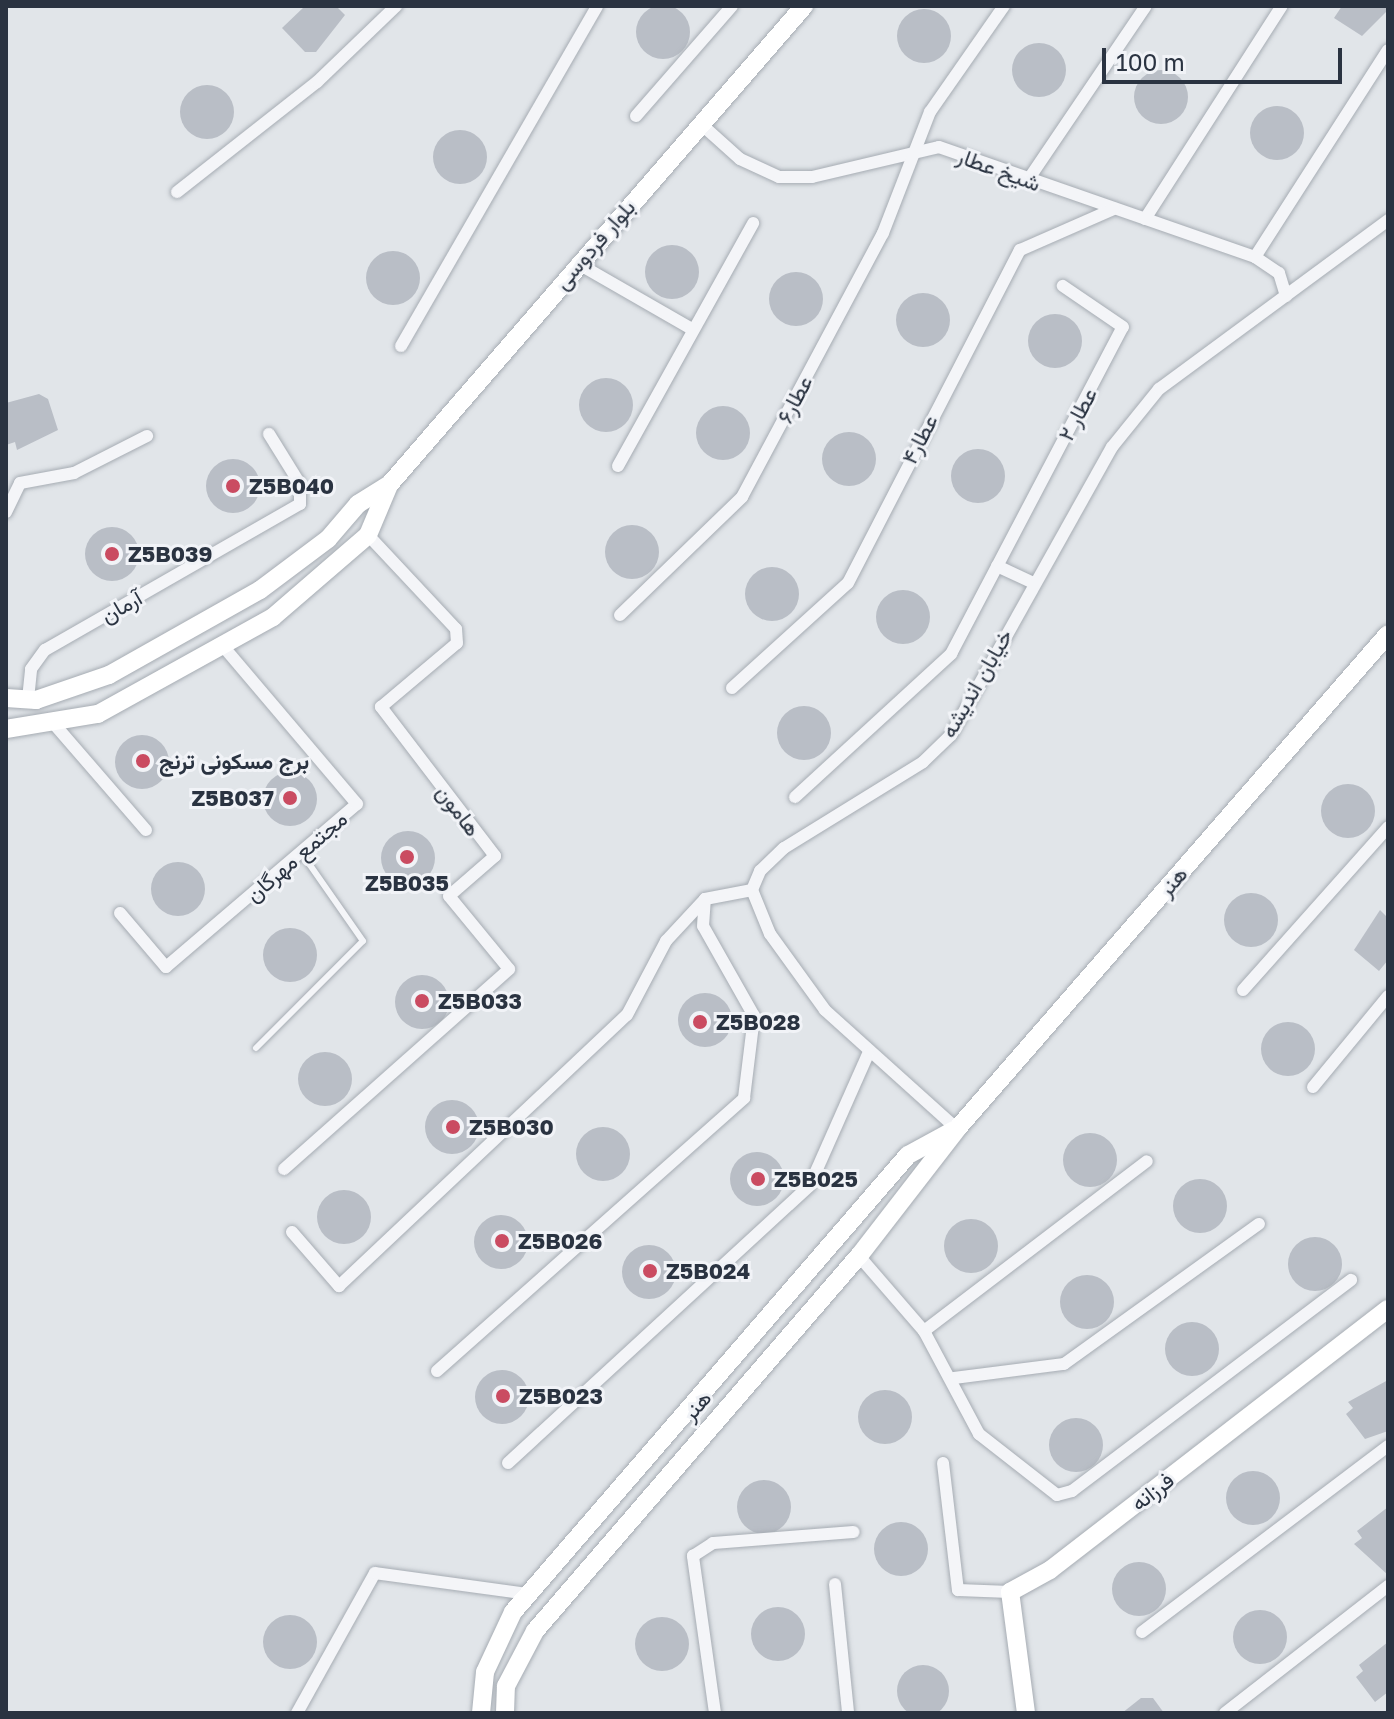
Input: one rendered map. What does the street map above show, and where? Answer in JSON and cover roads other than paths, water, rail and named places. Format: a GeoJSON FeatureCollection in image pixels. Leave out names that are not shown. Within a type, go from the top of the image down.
{"type":"FeatureCollection","features":[{"type":"Feature","properties":{"kind":"street"},"geometry":{"type":"LineString","coordinates":[[177,192],[317,82],[396,6]]}},
{"type":"Feature","properties":{"kind":"street"},"geometry":{"type":"LineString","coordinates":[[401,346],[597,6]]}},
{"type":"Feature","properties":{"kind":"street"},"geometry":{"type":"LineString","coordinates":[[636,116],[732,6]]}},
{"type":"Feature","properties":{"kind":"street","name":"بلوار فردوسی"},"geometry":{"type":"LineString","coordinates":[[6,698],[28,699],[109,675],[260,590],[389,485],[577,262],[804,6]]}},
{"type":"Feature","properties":{"kind":"street","name":"عطار۶"},"geometry":{"type":"LineString","coordinates":[[620,615],[742,497],[883,233],[930,112],[1004,6]]}},
{"type":"Feature","properties":{"kind":"street"},"geometry":{"type":"LineString","coordinates":[[1028,180],[1146,6]]}},
{"type":"Feature","properties":{"kind":"street"},"geometry":{"type":"LineString","coordinates":[[1145,219],[1282,6]]}},
{"type":"Feature","properties":{"kind":"street"},"geometry":{"type":"LineString","coordinates":[[1255,257],[1388,50]]}},
{"type":"Feature","properties":{"kind":"street","name":"شیخ عطار"},"geometry":{"type":"LineString","coordinates":[[701,124],[740,159],[779,177],[812,177],[916,147],[939,147],[1255,257],[1279,273],[1286,296]]}},
{"type":"Feature","properties":{"kind":"street","name":"عطار۴"},"geometry":{"type":"LineString","coordinates":[[732,688],[848,583],[1020,250],[1114,209]]}},
{"type":"Feature","properties":{"kind":"street","name":"خیابان اندیشه"},"geometry":{"type":"LineString","coordinates":[[752,890],[784,848],[894,783],[951,735],[1033,583],[1112,447],[1159,389],[1388,220]]}},
{"type":"Feature","properties":{"kind":"street"},"geometry":{"type":"LineString","coordinates":[[618,466],[753,223]]}},
{"type":"Feature","properties":{"kind":"street"},"geometry":{"type":"LineString","coordinates":[[577,262],[692,329]]}},
{"type":"Feature","properties":{"kind":"street","name":"عطار ۲"},"geometry":{"type":"LineString","coordinates":[[795,797],[951,654],[1123,327],[1063,286]]}},
{"type":"Feature","properties":{"kind":"street","name":"آرمان"},"geometry":{"type":"LineString","coordinates":[[28,699],[31,669],[45,650],[300,504],[300,484],[269,434]]}},
{"type":"Feature","properties":{"kind":"street"},"geometry":{"type":"LineString","coordinates":[[6,512],[20,483],[74,473],[147,436]]}},
{"type":"Feature","properties":{"kind":"street","name":"بلوار فردوسی"},"geometry":{"type":"LineString","coordinates":[[6,729],[55,725],[98,714],[273,617],[368,535],[389,485]]}},
{"type":"Feature","properties":{"kind":"street","name":"هامون"},"geometry":{"type":"LineString","coordinates":[[284,1169],[509,969],[449,896],[495,856],[381,707],[457,643],[456,629],[368,535]]}},
{"type":"Feature","properties":{"kind":"street"},"geometry":{"type":"LineString","coordinates":[[997,566],[1033,583]]}},
{"type":"Feature","properties":{"kind":"street","name":"هنر"},"geometry":{"type":"LineString","coordinates":[[505,1713],[506,1686],[535,1631],[859,1256],[957,1129],[1388,634]]}},
{"type":"Feature","properties":{"kind":"street","name":"مجتمع مهرگان"},"geometry":{"type":"LineString","coordinates":[[120,913],[166,967],[357,804],[222,645]]}},
{"type":"Feature","properties":{"kind":"street"},"geometry":{"type":"LineString","coordinates":[[55,725],[146,830]]}},
{"type":"Feature","properties":{"kind":"street"},"geometry":{"type":"LineString","coordinates":[[1243,990],[1388,827]]}},
{"type":"Feature","properties":{"kind":"street"},"geometry":{"type":"LineString","coordinates":[[292,1232],[339,1286],[627,1015],[666,941],[705,899],[752,890],[788,959],[868,1054],[957,1129]]}},
{"type":"Feature","properties":{"kind":"street"},"geometry":{"type":"LineString","coordinates":[[437,1371],[744,1098],[754,1016],[717,961],[703,926],[705,899]]}},
{"type":"Feature","properties":{"kind":"street"},"geometry":{"type":"LineString","coordinates":[[1313,1087],[1388,996]]}},
{"type":"Feature","properties":{"kind":"street"},"geometry":{"type":"LineString","coordinates":[[508,1463],[810,1185],[868,1054]]}},
{"type":"Feature","properties":{"kind":"street","name":"هنر"},"geometry":{"type":"LineString","coordinates":[[481,1713],[485,1672],[529,1594],[908,1155],[957,1129]]}},
{"type":"Feature","properties":{"kind":"street"},"geometry":{"type":"LineString","coordinates":[[924,1331],[1147,1161]]}},
{"type":"Feature","properties":{"kind":"street"},"geometry":{"type":"LineString","coordinates":[[954,1378],[1064,1364],[1259,1224]]}},
{"type":"Feature","properties":{"kind":"street"},"geometry":{"type":"LineString","coordinates":[[859,1256],[924,1331],[954,1378],[979,1434],[1057,1495],[1072,1491],[1351,1280]]}},
{"type":"Feature","properties":{"kind":"street","name":"فرزانه"},"geometry":{"type":"LineString","coordinates":[[1010,1592],[1050,1570],[1388,1309]]}},
{"type":"Feature","properties":{"kind":"street"},"geometry":{"type":"LineString","coordinates":[[1142,1632],[1388,1446]]}},
{"type":"Feature","properties":{"kind":"street"},"geometry":{"type":"LineString","coordinates":[[943,1463],[958,1590],[1010,1592],[1026,1713]]}},
{"type":"Feature","properties":{"kind":"street"},"geometry":{"type":"LineString","coordinates":[[715,1713],[693,1556],[713,1543],[854,1532]]}},
{"type":"Feature","properties":{"kind":"street"},"geometry":{"type":"LineString","coordinates":[[297,1713],[375,1573],[529,1594]]}},
{"type":"Feature","properties":{"kind":"street"},"geometry":{"type":"LineString","coordinates":[[835,1584],[848,1713]]}},
{"type":"Feature","properties":{"kind":"street"},"geometry":{"type":"LineString","coordinates":[[1225,1713],[1388,1586]]}},
{"type":"Feature","properties":{"kind":"lane"},"geometry":{"type":"LineString","coordinates":[[256,1048],[363,941],[301,852]]}},
{"type":"Feature","properties":{"kind":"place","name":"Z5B040"},"geometry":{"type":"Point","coordinates":[233,486]}},
{"type":"Feature","properties":{"kind":"place","name":"Z5B039"},"geometry":{"type":"Point","coordinates":[112,554]}},
{"type":"Feature","properties":{"kind":"place","name":"برج مسکونی ترنج"},"geometry":{"type":"Point","coordinates":[143,761]}},
{"type":"Feature","properties":{"kind":"place","name":"Z5B037"},"geometry":{"type":"Point","coordinates":[290,798]}},
{"type":"Feature","properties":{"kind":"place","name":"Z5B035"},"geometry":{"type":"Point","coordinates":[407,857]}},
{"type":"Feature","properties":{"kind":"place","name":"Z5B033"},"geometry":{"type":"Point","coordinates":[422,1001]}},
{"type":"Feature","properties":{"kind":"place","name":"Z5B028"},"geometry":{"type":"Point","coordinates":[700,1022]}},
{"type":"Feature","properties":{"kind":"place","name":"Z5B030"},"geometry":{"type":"Point","coordinates":[453,1127]}},
{"type":"Feature","properties":{"kind":"place","name":"Z5B025"},"geometry":{"type":"Point","coordinates":[758,1179]}},
{"type":"Feature","properties":{"kind":"place","name":"Z5B026"},"geometry":{"type":"Point","coordinates":[502,1241]}},
{"type":"Feature","properties":{"kind":"place","name":"Z5B024"},"geometry":{"type":"Point","coordinates":[650,1271]}},
{"type":"Feature","properties":{"kind":"place","name":"Z5B023"},"geometry":{"type":"Point","coordinates":[503,1396]}}]}
